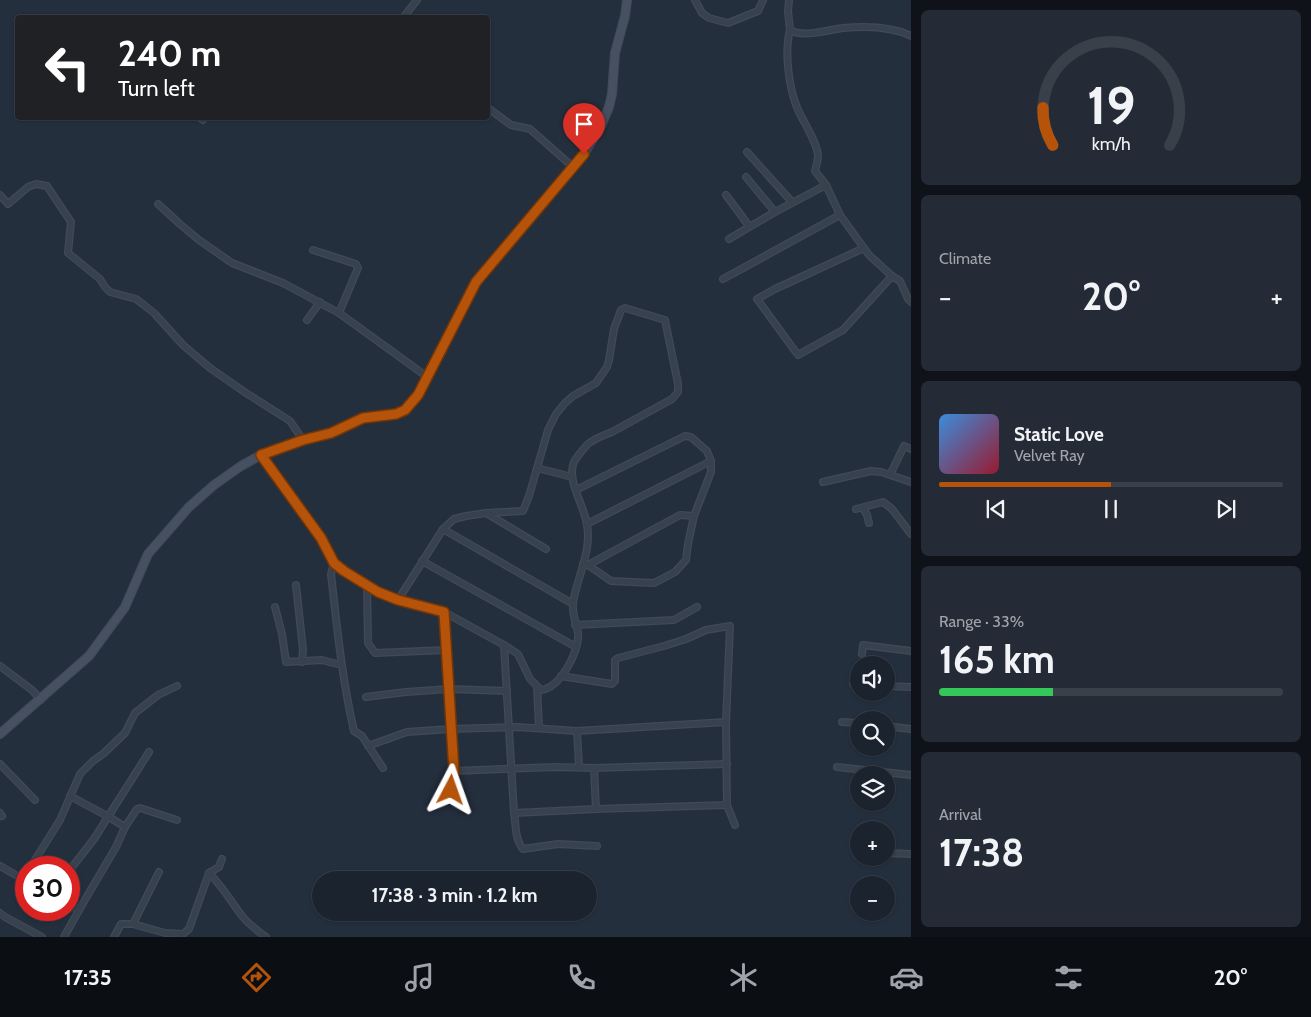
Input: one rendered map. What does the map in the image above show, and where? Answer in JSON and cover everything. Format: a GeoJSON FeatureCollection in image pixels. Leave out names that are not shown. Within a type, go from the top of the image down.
{"type":"FeatureCollection","features":[{"type":"Feature","properties":{"kind":"street"},"geometry":{"type":"LineString","coordinates":[[404,15],[417,0]]}},
{"type":"Feature","properties":{"kind":"street"},"geometry":{"type":"LineString","coordinates":[[0,734],[89,656],[125,607],[148,554],[189,507],[214,485],[261,455],[303,440],[331,433],[363,418],[396,414],[405,410],[418,395],[426,376],[476,282],[584,154],[595,138],[609,107],[612,94],[615,53],[625,16],[627,0]]}},
{"type":"Feature","properties":{"kind":"street"},"geometry":{"type":"LineString","coordinates":[[695,0],[702,13],[708,18],[728,23],[758,11],[763,0]]}},
{"type":"Feature","properties":{"kind":"street"},"geometry":{"type":"LineString","coordinates":[[789,0],[790,30],[787,58],[793,96],[815,144],[818,155],[815,171],[826,185],[840,215],[869,255],[900,281],[911,302]]}},
{"type":"Feature","properties":{"kind":"street"},"geometry":{"type":"LineString","coordinates":[[790,30],[794,33],[803,34],[844,28],[875,27],[901,31],[911,36]]}},
{"type":"Feature","properties":{"kind":"street"},"geometry":{"type":"LineString","coordinates":[[490,109],[511,125],[530,129],[573,167]]}},
{"type":"Feature","properties":{"kind":"street"},"geometry":{"type":"LineString","coordinates":[[747,152],[792,202]]}},
{"type":"Feature","properties":{"kind":"street"},"geometry":{"type":"LineString","coordinates":[[746,177],[775,212]]}},
{"type":"Feature","properties":{"kind":"street"},"geometry":{"type":"LineString","coordinates":[[0,195],[8,204],[28,187],[36,184],[47,186],[71,222],[68,253],[100,279],[104,287],[110,292],[136,299],[154,313],[183,345],[210,368],[290,421],[303,440]]}},
{"type":"Feature","properties":{"kind":"street"},"geometry":{"type":"LineString","coordinates":[[729,239],[792,202],[826,185]]}},
{"type":"Feature","properties":{"kind":"street"},"geometry":{"type":"LineString","coordinates":[[726,195],[750,226]]}},
{"type":"Feature","properties":{"kind":"street"},"geometry":{"type":"LineString","coordinates":[[158,204],[199,240],[232,263],[283,282],[339,313],[426,376]]}},
{"type":"Feature","properties":{"kind":"street"},"geometry":{"type":"LineString","coordinates":[[723,279],[840,215]]}},
{"type":"Feature","properties":{"kind":"street"},"geometry":{"type":"LineString","coordinates":[[864,248],[757,299],[798,355],[843,330],[892,276]]}},
{"type":"Feature","properties":{"kind":"street"},"geometry":{"type":"LineString","coordinates":[[313,250],[356,264],[358,268],[339,313]]}},
{"type":"Feature","properties":{"kind":"street"},"geometry":{"type":"LineString","coordinates":[[308,320],[320,302]]}},
{"type":"Feature","properties":{"kind":"street"},"geometry":{"type":"LineString","coordinates":[[261,455],[321,538],[334,563],[378,592],[398,600],[444,612],[504,645],[518,654],[530,679],[541,690],[545,690],[561,676],[570,664],[578,634],[573,617],[573,604],[586,565],[588,524],[572,477],[574,462],[589,444],[672,399],[678,392],[665,320],[626,308],[621,310],[614,329],[610,360],[607,367],[596,383],[564,403],[548,430],[530,496],[523,511],[486,513],[454,519],[443,529],[398,600]]}},
{"type":"Feature","properties":{"kind":"street"},"geometry":{"type":"LineString","coordinates":[[576,490],[685,436],[691,437],[707,451],[711,462],[711,472],[694,516],[686,560],[675,572],[654,583],[611,581],[586,565]]}},
{"type":"Feature","properties":{"kind":"street"},"geometry":{"type":"LineString","coordinates":[[890,476],[904,446],[911,449]]}},
{"type":"Feature","properties":{"kind":"street"},"geometry":{"type":"LineString","coordinates":[[588,524],[711,462]]}},
{"type":"Feature","properties":{"kind":"street"},"geometry":{"type":"LineString","coordinates":[[537,468],[572,477]]}},
{"type":"Feature","properties":{"kind":"street"},"geometry":{"type":"LineString","coordinates":[[823,482],[871,471],[881,472],[911,482]]}},
{"type":"Feature","properties":{"kind":"street"},"geometry":{"type":"LineString","coordinates":[[868,522],[867,516],[860,508],[883,502],[892,509],[911,534]]}},
{"type":"Feature","properties":{"kind":"street"},"geometry":{"type":"LineString","coordinates":[[486,513],[546,549]]}},
{"type":"Feature","properties":{"kind":"street"},"geometry":{"type":"LineString","coordinates":[[586,565],[680,515],[694,516]]}},
{"type":"Feature","properties":{"kind":"street"},"geometry":{"type":"LineString","coordinates":[[443,529],[573,604]]}},
{"type":"Feature","properties":{"kind":"street"},"geometry":{"type":"LineString","coordinates":[[422,561],[576,647]]}},
{"type":"Feature","properties":{"kind":"street"},"geometry":{"type":"LineString","coordinates":[[334,563],[331,574],[346,696],[354,730],[362,736],[382,768]]}},
{"type":"Feature","properties":{"kind":"street"},"geometry":{"type":"LineString","coordinates":[[296,585],[303,650],[302,662]]}},
{"type":"Feature","properties":{"kind":"street"},"geometry":{"type":"LineString","coordinates":[[367,585],[368,643],[375,653],[447,650]]}},
{"type":"Feature","properties":{"kind":"street"},"geometry":{"type":"LineString","coordinates":[[275,607],[282,634],[286,662],[322,660],[341,665]]}},
{"type":"Feature","properties":{"kind":"street"},"geometry":{"type":"LineString","coordinates":[[575,625],[674,620],[697,607]]}},
{"type":"Feature","properties":{"kind":"street"},"geometry":{"type":"LineString","coordinates":[[444,612],[454,771],[451,790]]}},
{"type":"Feature","properties":{"kind":"street"},"geometry":{"type":"LineString","coordinates":[[561,676],[612,684],[615,681],[615,660],[618,658],[671,644],[706,630],[730,626],[726,722],[727,805],[735,825]]}},
{"type":"Feature","properties":{"kind":"street"},"geometry":{"type":"LineString","coordinates":[[504,645],[514,813],[520,846],[524,849],[558,844],[597,846]]}},
{"type":"Feature","properties":{"kind":"street"},"geometry":{"type":"LineString","coordinates":[[862,654],[863,645],[911,651]]}},
{"type":"Feature","properties":{"kind":"street"},"geometry":{"type":"LineString","coordinates":[[0,666],[32,690],[41,700]]}},
{"type":"Feature","properties":{"kind":"street"},"geometry":{"type":"LineString","coordinates":[[38,856],[60,820],[80,774],[93,760],[103,754],[125,734],[135,712],[158,695],[178,686]]}},
{"type":"Feature","properties":{"kind":"street"},"geometry":{"type":"LineString","coordinates":[[537,687],[539,727]]}},
{"type":"Feature","properties":{"kind":"street"},"geometry":{"type":"LineString","coordinates":[[895,687],[911,688]]}},
{"type":"Feature","properties":{"kind":"street"},"geometry":{"type":"LineString","coordinates":[[366,697],[449,689],[508,691]]}},
{"type":"Feature","properties":{"kind":"street"},"geometry":{"type":"LineString","coordinates":[[368,746],[407,732],[509,727],[539,727],[577,731],[726,722]]}},
{"type":"Feature","properties":{"kind":"street"},"geometry":{"type":"LineString","coordinates":[[842,722],[850,722]]}},
{"type":"Feature","properties":{"kind":"street"},"geometry":{"type":"LineString","coordinates":[[895,727],[911,729]]}},
{"type":"Feature","properties":{"kind":"street"},"geometry":{"type":"LineString","coordinates":[[577,731],[579,767]]}},
{"type":"Feature","properties":{"kind":"street"},"geometry":{"type":"LineString","coordinates":[[80,857],[109,817],[149,752]]}},
{"type":"Feature","properties":{"kind":"street"},"geometry":{"type":"LineString","coordinates":[[0,764],[35,800]]}},
{"type":"Feature","properties":{"kind":"street"},"geometry":{"type":"LineString","coordinates":[[454,771],[727,764]]}},
{"type":"Feature","properties":{"kind":"street"},"geometry":{"type":"LineString","coordinates":[[837,767],[911,774]]}},
{"type":"Feature","properties":{"kind":"street"},"geometry":{"type":"LineString","coordinates":[[594,768],[596,809]]}},
{"type":"Feature","properties":{"kind":"street"},"geometry":{"type":"LineString","coordinates":[[70,796],[125,827]]}},
{"type":"Feature","properties":{"kind":"street"},"geometry":{"type":"LineString","coordinates":[[514,813],[727,805]]}},
{"type":"Feature","properties":{"kind":"street"},"geometry":{"type":"LineString","coordinates":[[80,908],[137,808],[177,820]]}},
{"type":"Feature","properties":{"kind":"street"},"geometry":{"type":"LineString","coordinates":[[895,853],[911,854]]}},
{"type":"Feature","properties":{"kind":"street"},"geometry":{"type":"LineString","coordinates":[[114,937],[121,924],[133,924],[165,933],[183,934],[190,929],[209,873],[219,867],[222,859]]}},
{"type":"Feature","properties":{"kind":"street"},"geometry":{"type":"LineString","coordinates":[[0,866],[15,873]]}},
{"type":"Feature","properties":{"kind":"street"},"geometry":{"type":"LineString","coordinates":[[133,924],[159,872]]}},
{"type":"Feature","properties":{"kind":"street"},"geometry":{"type":"LineString","coordinates":[[209,873],[219,882],[240,914],[266,937]]}},
{"type":"Feature","properties":{"kind":"street"},"geometry":{"type":"LineString","coordinates":[[0,913],[5,918],[42,937]]}},
{"type":"Feature","properties":{"kind":"street"},"geometry":{"type":"LineString","coordinates":[[64,937],[73,921]]}},
{"type":"Feature","properties":{"kind":"route"},"geometry":{"type":"LineString","coordinates":[[451,790],[454,771],[444,612],[398,600],[378,592],[334,563],[321,538],[261,455],[303,440],[331,433],[363,418],[396,414],[405,410],[418,395],[426,376],[476,282],[584,154]]}}]}
